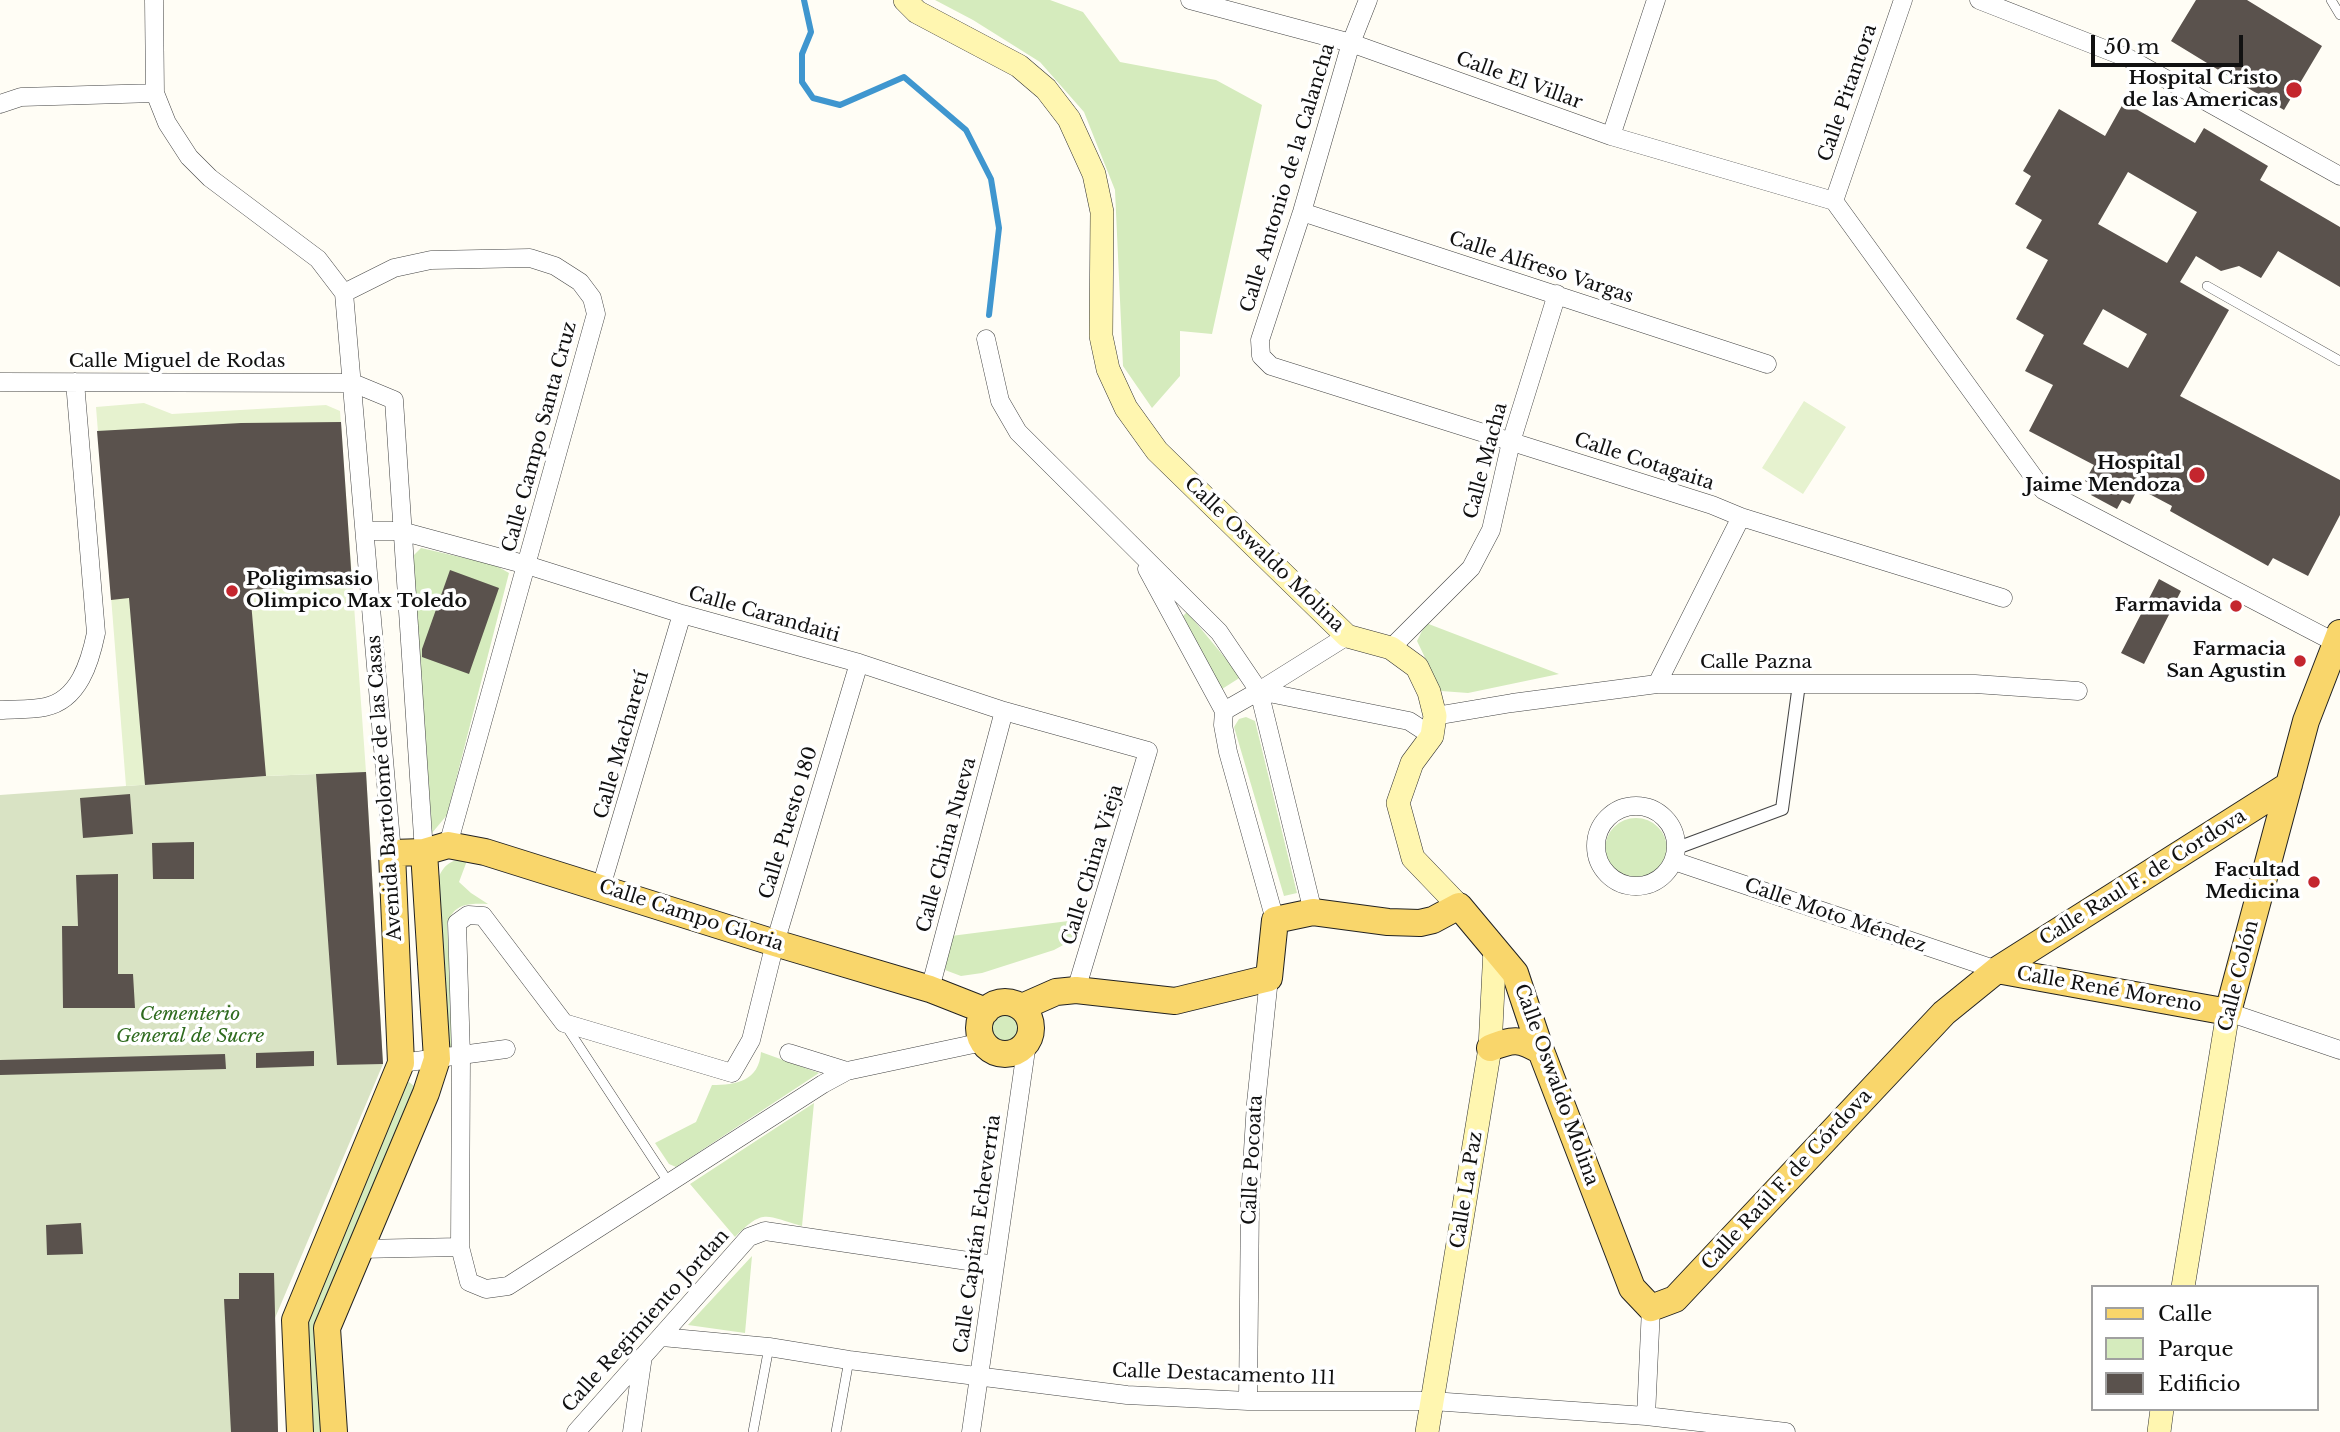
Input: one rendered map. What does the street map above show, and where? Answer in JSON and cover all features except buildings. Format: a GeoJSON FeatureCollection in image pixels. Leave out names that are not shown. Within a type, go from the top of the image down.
{"type":"FeatureCollection","features":[{"type":"Feature","properties":{"kind":"main road","name":"Calle Oswaldo Molina"},"geometry":{"type":"LineString","coordinates":[[905,0],[917,12],[1019,66],[1046,89],[1069,119],[1094,174],[1102,212],[1101,336],[1108,369],[1126,408],[1157,451],[1347,636],[1391,648],[1417,667],[1429,692],[1434,726],[1412,763],[1398,803],[1413,858],[1459,906],[1515,973],[1541,1051],[1632,1288],[1651,1308]]}},
{"type":"Feature","properties":{"kind":"main road","name":"Calle Colón"},"geometry":{"type":"LineString","coordinates":[[2183,1285],[2228,1012],[2306,721],[2339,641]]}},
{"type":"Feature","properties":{"kind":"main road","name":"Calle Raul F. de Cordova"},"geometry":{"type":"LineString","coordinates":[[1997,970],[2289,785]]}},
{"type":"Feature","properties":{"kind":"main road","name":"Calle Campo Gloria"},"geometry":{"type":"LineString","coordinates":[[392,853],[436,848],[485,852],[930,989],[986,1011]]}},
{"type":"Feature","properties":{"kind":"main road","name":"Avenida Bartolomé de las Casas"},"geometry":{"type":"LineString","coordinates":[[334,1432],[327,1328],[426,1093],[449,1057],[436,848]]}},
{"type":"Feature","properties":{"kind":"main road","name":"Avenida Bartolomé de las Casas"},"geometry":{"type":"LineString","coordinates":[[300,1432],[295,1320],[401,1063],[392,853]]}},
{"type":"Feature","properties":{"kind":"main road"},"geometry":{"type":"LineString","coordinates":[[1275,920],[1313,912],[1388,922],[1420,923],[1433,920],[1459,906]]}},
{"type":"Feature","properties":{"kind":"main road","name":"Calle Pocoata"},"geometry":{"type":"LineString","coordinates":[[1269,978],[1275,920]]}},
{"type":"Feature","properties":{"kind":"main road","name":"Calle La Paz"},"geometry":{"type":"LineString","coordinates":[[1427,1432],[1490,1048],[1496,948]]}},
{"type":"Feature","properties":{"kind":"main road","name":"Calle René Moreno"},"geometry":{"type":"LineString","coordinates":[[1997,970],[2228,1012]]}},
{"type":"Feature","properties":{"kind":"main road","name":"Calle Raúl F. de Córdova"},"geometry":{"type":"LineString","coordinates":[[1651,1308],[1675,1299],[1944,1013],[1997,970]]}},
{"type":"Feature","properties":{"kind":"main road"},"geometry":{"type":"LineString","coordinates":[[1022,1007],[1056,992],[1076,990],[1175,1001],[1269,978]]}},
{"type":"Feature","properties":{"kind":"main road"},"geometry":{"type":"LineString","coordinates":[[1008,1002],[1022,1007],[1031,1026],[1027,1042],[1014,1053],[1005,1054],[989,1048],[983,1042],[980,1026],[986,1011],[1000,1003],[1008,1002]]}},
{"type":"Feature","properties":{"kind":"main road"},"geometry":{"type":"LineString","coordinates":[[1490,1048],[1516,1040],[1524,1041],[1541,1051]]}},
{"type":"Feature","properties":{"kind":"main road"},"geometry":{"type":"LineString","coordinates":[[2159,1432],[2162,1411]]}},
{"type":"Feature","properties":{"kind":"street"},"geometry":{"type":"LineString","coordinates":[[154,0],[155,93],[167,123],[188,157],[210,178],[318,259],[344,293],[353,383]]}},
{"type":"Feature","properties":{"kind":"street","name":"Calle El Villar"},"geometry":{"type":"LineString","coordinates":[[1190,0],[1352,43],[1611,136],[1834,201]]}},
{"type":"Feature","properties":{"kind":"street","name":"Calle Antonio de la Calancha"},"geometry":{"type":"LineString","coordinates":[[1271,366],[1261,356],[1260,340],[1302,212],[1352,43],[1368,0]]}},
{"type":"Feature","properties":{"kind":"street"},"geometry":{"type":"LineString","coordinates":[[1611,136],[1656,0]]}},
{"type":"Feature","properties":{"kind":"street","name":"Calle Pitantora"},"geometry":{"type":"LineString","coordinates":[[1834,201],[1903,0]]}},
{"type":"Feature","properties":{"kind":"street"},"geometry":{"type":"LineString","coordinates":[[1979,0],[2130,59],[2340,176]]}},
{"type":"Feature","properties":{"kind":"street"},"geometry":{"type":"LineString","coordinates":[[0,104],[21,97],[155,93]]}},
{"type":"Feature","properties":{"kind":"street"},"geometry":{"type":"LineString","coordinates":[[1834,201],[2043,490],[2339,641]]}},
{"type":"Feature","properties":{"kind":"street","name":"Calle Alfreso Vargas"},"geometry":{"type":"LineString","coordinates":[[1302,212],[1767,364]]}},
{"type":"Feature","properties":{"kind":"street","name":"Calle Campo Santa Cruz"},"geometry":{"type":"LineString","coordinates":[[344,293],[394,268],[431,260],[530,258],[555,266],[580,282],[592,298],[596,314],[527,565],[436,848]]}},
{"type":"Feature","properties":{"kind":"street","name":"Calle Macha"},"geometry":{"type":"LineString","coordinates":[[1391,648],[1471,568],[1490,530],[1511,442],[1557,294]]}},
{"type":"Feature","properties":{"kind":"street"},"geometry":{"type":"LineString","coordinates":[[986,339],[1000,401],[1018,432],[1219,632],[1259,691],[1313,912]]}},
{"type":"Feature","properties":{"kind":"street","name":"Calle Cotagaita"},"geometry":{"type":"LineString","coordinates":[[1271,366],[2003,598]]}},
{"type":"Feature","properties":{"kind":"street","name":"Calle Miguel de Rodas"},"geometry":{"type":"LineString","coordinates":[[0,382],[353,383]]}},
{"type":"Feature","properties":{"kind":"street"},"geometry":{"type":"LineString","coordinates":[[0,710],[47,707],[66,696],[82,678],[91,658],[96,633],[75,382]]}},
{"type":"Feature","properties":{"kind":"street","name":"Avenida Bartolomé de las Casas"},"geometry":{"type":"LineString","coordinates":[[392,853],[353,383],[394,400],[401,531],[436,848]]}},
{"type":"Feature","properties":{"kind":"street"},"geometry":{"type":"LineString","coordinates":[[1657,684],[1741,517]]}},
{"type":"Feature","properties":{"kind":"street","name":"Calle Carandaiti"},"geometry":{"type":"LineString","coordinates":[[366,531],[401,531],[527,565],[682,614],[859,663],[1004,711],[1148,751]]}},
{"type":"Feature","properties":{"kind":"street"},"geometry":{"type":"LineString","coordinates":[[1137,551],[1224,710],[1223,725],[1228,752],[1275,920]]}},
{"type":"Feature","properties":{"kind":"street","name":"Calle Macharetí"},"geometry":{"type":"LineString","coordinates":[[601,887],[682,614]]}},
{"type":"Feature","properties":{"kind":"street"},"geometry":{"type":"LineString","coordinates":[[1224,710],[1347,636]]}},
{"type":"Feature","properties":{"kind":"street","name":"Calle Puesto 180"},"geometry":{"type":"LineString","coordinates":[[564,1023],[732,1073],[751,1040],[775,943],[859,663]]}},
{"type":"Feature","properties":{"kind":"street","name":"Calle Pazna"},"geometry":{"type":"LineString","coordinates":[[1434,726],[1512,703],[1657,684],[1975,684],[2078,691]]}},
{"type":"Feature","properties":{"kind":"street"},"geometry":{"type":"LineString","coordinates":[[1675,854],[1675,834],[1668,822],[1658,812],[1646,807],[1632,806],[1608,817],[1596,842],[1597,856],[1610,877],[1633,887],[1646,886],[1667,873],[1675,854],[1782,809],[1799,684]]}},
{"type":"Feature","properties":{"kind":"street"},"geometry":{"type":"LineString","coordinates":[[1259,691],[1434,726]]}},
{"type":"Feature","properties":{"kind":"street","name":"Calle China Nueva"},"geometry":{"type":"LineString","coordinates":[[930,989],[1004,711]]}},
{"type":"Feature","properties":{"kind":"street","name":"Calle China Vieja"},"geometry":{"type":"LineString","coordinates":[[1076,990],[1148,751]]}},
{"type":"Feature","properties":{"kind":"street","name":"Calle Moto Méndez"},"geometry":{"type":"LineString","coordinates":[[1675,854],[1997,970]]}},
{"type":"Feature","properties":{"kind":"street"},"geometry":{"type":"LineString","coordinates":[[564,1023],[484,916],[468,915],[457,923],[449,1057],[460,1247],[469,1282],[486,1289],[508,1286],[823,1084],[848,1071],[983,1042]]}},
{"type":"Feature","properties":{"kind":"street","name":"Calle Pocoata"},"geometry":{"type":"LineString","coordinates":[[1248,1401],[1250,1198],[1256,1103],[1269,978]]}},
{"type":"Feature","properties":{"kind":"street","name":"Calle René Moreno"},"geometry":{"type":"LineString","coordinates":[[2228,1012],[2340,1050]]}},
{"type":"Feature","properties":{"kind":"street","name":"Calle Capitán Echeverria"},"geometry":{"type":"LineString","coordinates":[[971,1432],[1027,1042]]}},
{"type":"Feature","properties":{"kind":"street"},"geometry":{"type":"LineString","coordinates":[[401,1063],[506,1049]]}},
{"type":"Feature","properties":{"kind":"street"},"geometry":{"type":"LineString","coordinates":[[789,1053],[848,1071]]}},
{"type":"Feature","properties":{"kind":"street","name":"Calle Regimiento Jordan"},"geometry":{"type":"LineString","coordinates":[[576,1432],[749,1237],[765,1231],[995,1265]]}},
{"type":"Feature","properties":{"kind":"street"},"geometry":{"type":"LineString","coordinates":[[359,1249],[460,1247]]}},
{"type":"Feature","properties":{"kind":"street"},"geometry":{"type":"LineString","coordinates":[[1646,1416],[1651,1308]]}},
{"type":"Feature","properties":{"kind":"street","name":"Calle Destacamento 111"},"geometry":{"type":"LineString","coordinates":[[662,1337],[769,1347],[849,1360],[1127,1395],[1248,1401],[1432,1401],[1646,1416],[1786,1432]]}},
{"type":"Feature","properties":{"kind":"street"},"geometry":{"type":"LineString","coordinates":[[632,1432],[643,1356]]}},
{"type":"Feature","properties":{"kind":"lane"},"geometry":{"type":"LineString","coordinates":[[2331,0],[2340,15]]}},
{"type":"Feature","properties":{"kind":"lane"},"geometry":{"type":"LineString","coordinates":[[2207,286],[2340,361]]}},
{"type":"Feature","properties":{"kind":"lane"},"geometry":{"type":"LineString","coordinates":[[564,1023],[669,1183]]}},
{"type":"Feature","properties":{"kind":"lane"},"geometry":{"type":"LineString","coordinates":[[754,1432],[769,1347]]}},
{"type":"Feature","properties":{"kind":"lane"},"geometry":{"type":"LineString","coordinates":[[836,1432],[849,1360]]}},
{"type":"Feature","properties":{"kind":"green space"},"geometry":{"type":"Polygon","coordinates":[[[935,0],[1050,0],[1083,12],[1120,62],[1216,80],[1262,105],[1212,334],[1180,331],[1180,376],[1152,408],[1123,366],[1115,190],[1084,112],[1040,62],[935,0]]]}},
{"type":"Feature","properties":{"kind":"green space"},"geometry":{"type":"Polygon","coordinates":[[[1804,401],[1846,427],[1803,494],[1762,468],[1804,401]]]}},
{"type":"Feature","properties":{"kind":"green space","name":"Poligimsasio Olimpico Max Toledo"},"geometry":{"type":"Polygon","coordinates":[[[144,403],[172,414],[326,405],[340,411],[366,772],[126,786],[96,407],[144,403]]]}},
{"type":"Feature","properties":{"kind":"green space"},"geometry":{"type":"Polygon","coordinates":[[[421,548],[495,565],[509,573],[447,815],[432,833],[413,556],[421,548]]]}},
{"type":"Feature","properties":{"kind":"green space"},"geometry":{"type":"Polygon","coordinates":[[[1187,612],[1241,677],[1222,689],[1183,616],[1187,612]]]}},
{"type":"Feature","properties":{"kind":"green space"},"geometry":{"type":"Polygon","coordinates":[[[1426,623],[1559,674],[1468,693],[1441,691],[1417,641],[1426,623]]]}},
{"type":"Feature","properties":{"kind":"green space"},"geometry":{"type":"Polygon","coordinates":[[[1246,717],[1255,721],[1297,893],[1284,896],[1234,727],[1239,719],[1246,717]]]}},
{"type":"Feature","properties":{"kind":"green space","name":"Cementerio General de Sucre"},"geometry":{"type":"Polygon","coordinates":[[[366,772],[383,1064],[275,1318],[278,1432],[0,1432],[0,795],[266,776],[366,772]]]}},
{"type":"Feature","properties":{"kind":"green space"},"geometry":{"type":"Polygon","coordinates":[[[1636,818],[1658,827],[1667,849],[1658,871],[1636,880],[1614,871],[1605,849],[1614,827],[1636,818]]]}},
{"type":"Feature","properties":{"kind":"green space"},"geometry":{"type":"Polygon","coordinates":[[[468,858],[459,882],[488,904],[458,908],[447,923],[454,1047],[446,1047],[436,885],[447,865],[455,860],[468,858]]]}},
{"type":"Feature","properties":{"kind":"green space"},"geometry":{"type":"Polygon","coordinates":[[[1084,919],[1076,938],[1054,950],[982,973],[961,976],[945,970],[951,936],[1084,919]]]}},
{"type":"Feature","properties":{"kind":"green space"},"geometry":{"type":"Polygon","coordinates":[[[1006,1011],[1018,1016],[1023,1028],[1018,1040],[1006,1045],[994,1040],[989,1028],[994,1016],[1006,1011]]]}},
{"type":"Feature","properties":{"kind":"green space"},"geometry":{"type":"Polygon","coordinates":[[[761,1052],[819,1073],[676,1167],[669,1164],[655,1143],[696,1122],[712,1085],[738,1082],[751,1075],[756,1069],[761,1052]]]}},
{"type":"Feature","properties":{"kind":"green space"},"geometry":{"type":"Polygon","coordinates":[[[409,1082],[415,1091],[318,1314],[323,1432],[308,1432],[303,1330],[403,1084],[409,1082]]]}},
{"type":"Feature","properties":{"kind":"green space"},"geometry":{"type":"Polygon","coordinates":[[[814,1103],[802,1226],[772,1217],[759,1218],[735,1237],[690,1184],[814,1103]]]}},
{"type":"Feature","properties":{"kind":"green space"},"geometry":{"type":"Polygon","coordinates":[[[752,1256],[745,1333],[688,1325],[752,1256]]]}},
{"type":"Feature","properties":{"kind":"waterway"},"geometry":{"type":"LineString","coordinates":[[804,0],[811,32],[802,54],[802,82],[813,98],[840,105],[904,77],[966,130],[991,179],[999,228],[989,315]]}},
{"type":"Feature","properties":{"kind":"place","name":"Hospital Cristo de las Americas"},"geometry":{"type":"Point","coordinates":[2294,90]}},
{"type":"Feature","properties":{"kind":"place","name":"Hospital Jaime Mendoza"},"geometry":{"type":"Point","coordinates":[2197,475]}},
{"type":"Feature","properties":{"kind":"place","name":"Poligimsasio Olimpico Max Toledo"},"geometry":{"type":"Point","coordinates":[232,591]}},
{"type":"Feature","properties":{"kind":"place","name":"Farmavida"},"geometry":{"type":"Point","coordinates":[2236,606]}},
{"type":"Feature","properties":{"kind":"place","name":"Farmacia San Agustin"},"geometry":{"type":"Point","coordinates":[2300,661]}},
{"type":"Feature","properties":{"kind":"place","name":"Facultad Medicina"},"geometry":{"type":"Point","coordinates":[2314,882]}}]}
